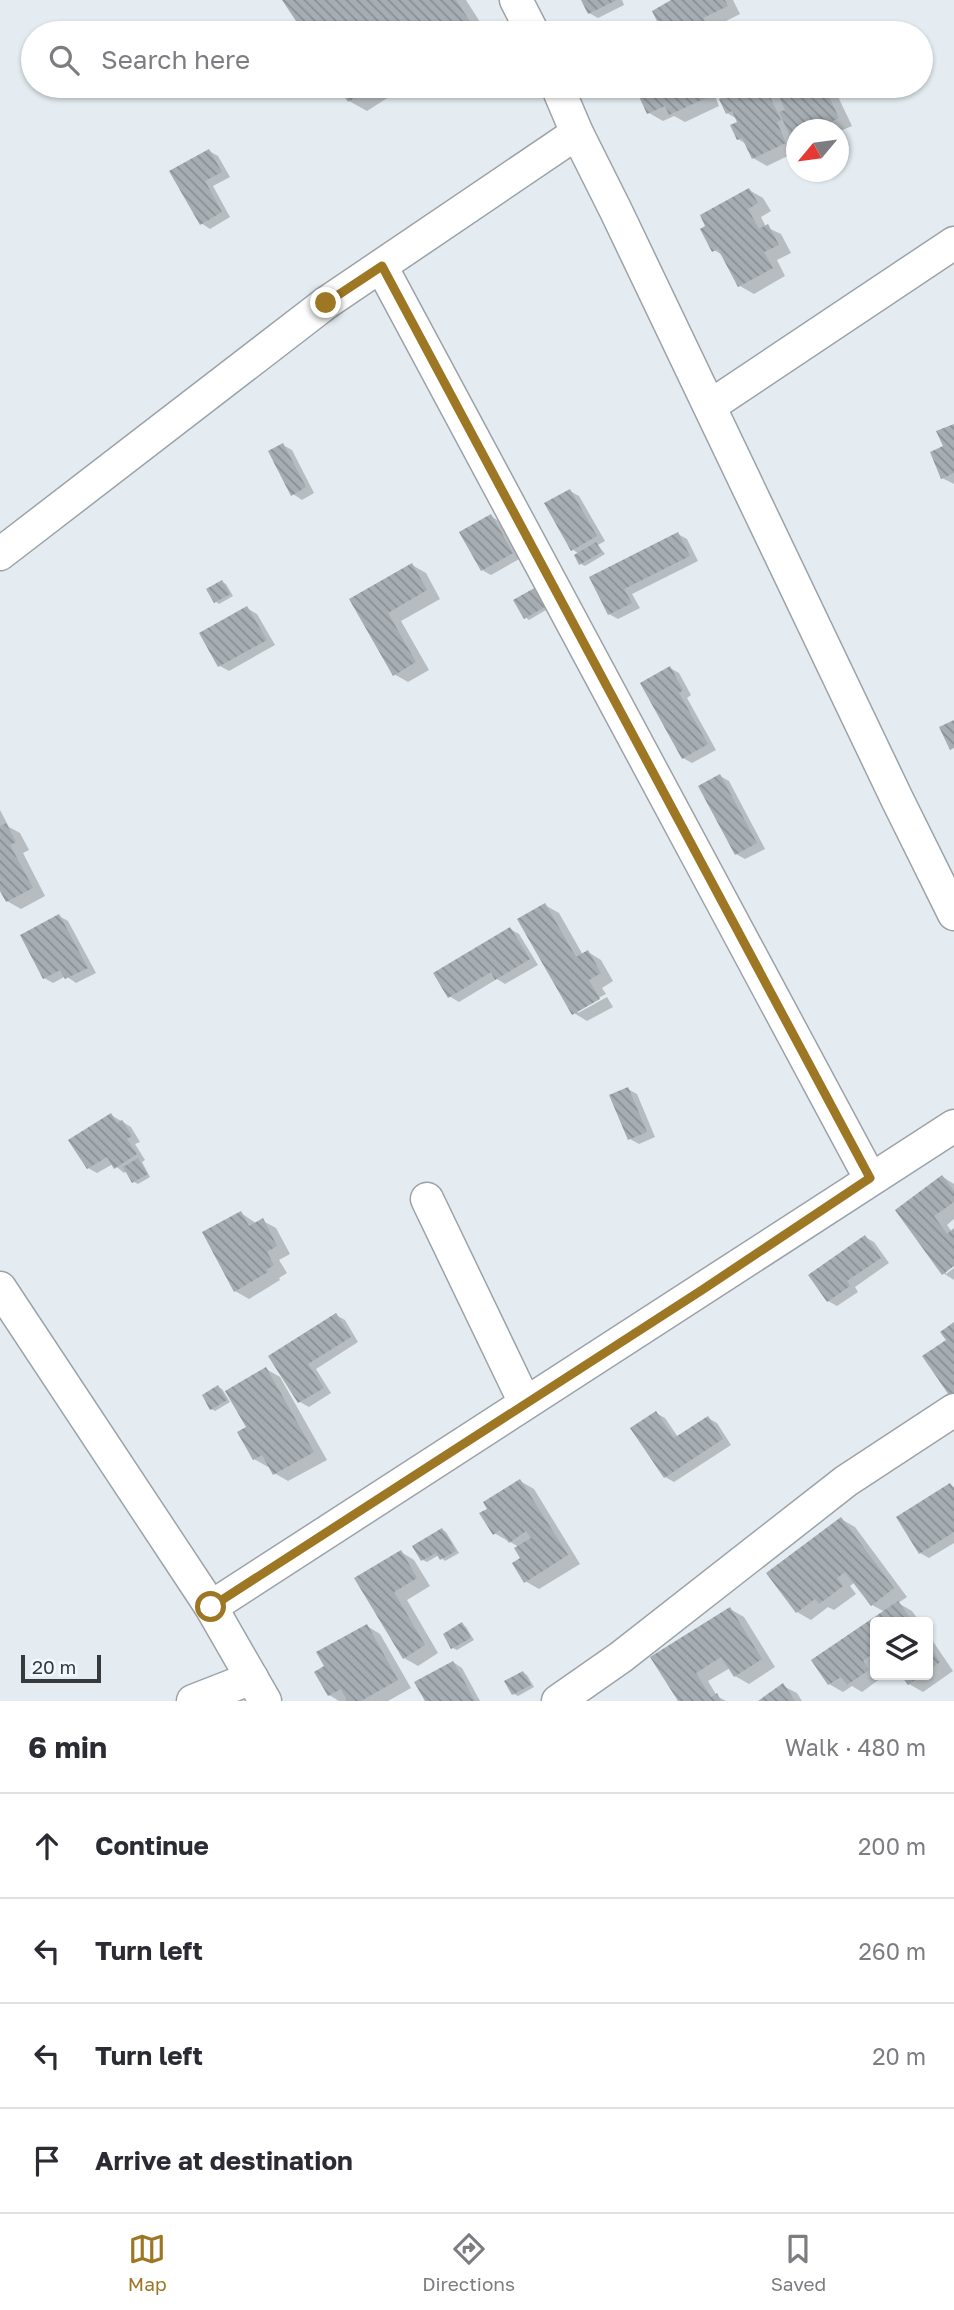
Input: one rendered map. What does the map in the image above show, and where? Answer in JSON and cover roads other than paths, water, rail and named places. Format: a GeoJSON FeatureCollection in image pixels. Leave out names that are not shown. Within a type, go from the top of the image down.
{"type":"FeatureCollection","features":[{"type":"Feature","properties":{"kind":"street"},"geometry":{"type":"LineString","coordinates":[[516,0],[527,21]]}},
{"type":"Feature","properties":{"kind":"street"},"geometry":{"type":"LineString","coordinates":[[562,98],[954,914]]}},
{"type":"Feature","properties":{"kind":"street"},"geometry":{"type":"LineString","coordinates":[[0,554],[326,303],[577,133]]}},
{"type":"Feature","properties":{"kind":"street"},"geometry":{"type":"LineString","coordinates":[[710,406],[954,243]]}},
{"type":"Feature","properties":{"kind":"street"},"geometry":{"type":"LineString","coordinates":[[382,266],[870,1178]]}},
{"type":"Feature","properties":{"kind":"street"},"geometry":{"type":"LineString","coordinates":[[211,1607],[954,1126]]}},
{"type":"Feature","properties":{"kind":"street"},"geometry":{"type":"LineString","coordinates":[[427,1199],[525,1404]]}},
{"type":"Feature","properties":{"kind":"street"},"geometry":{"type":"LineString","coordinates":[[0,1288],[211,1607],[258,1690],[193,1701]]}},
{"type":"Feature","properties":{"kind":"street"},"geometry":{"type":"LineString","coordinates":[[558,1701],[621,1657],[846,1481],[954,1410]]}}]}
